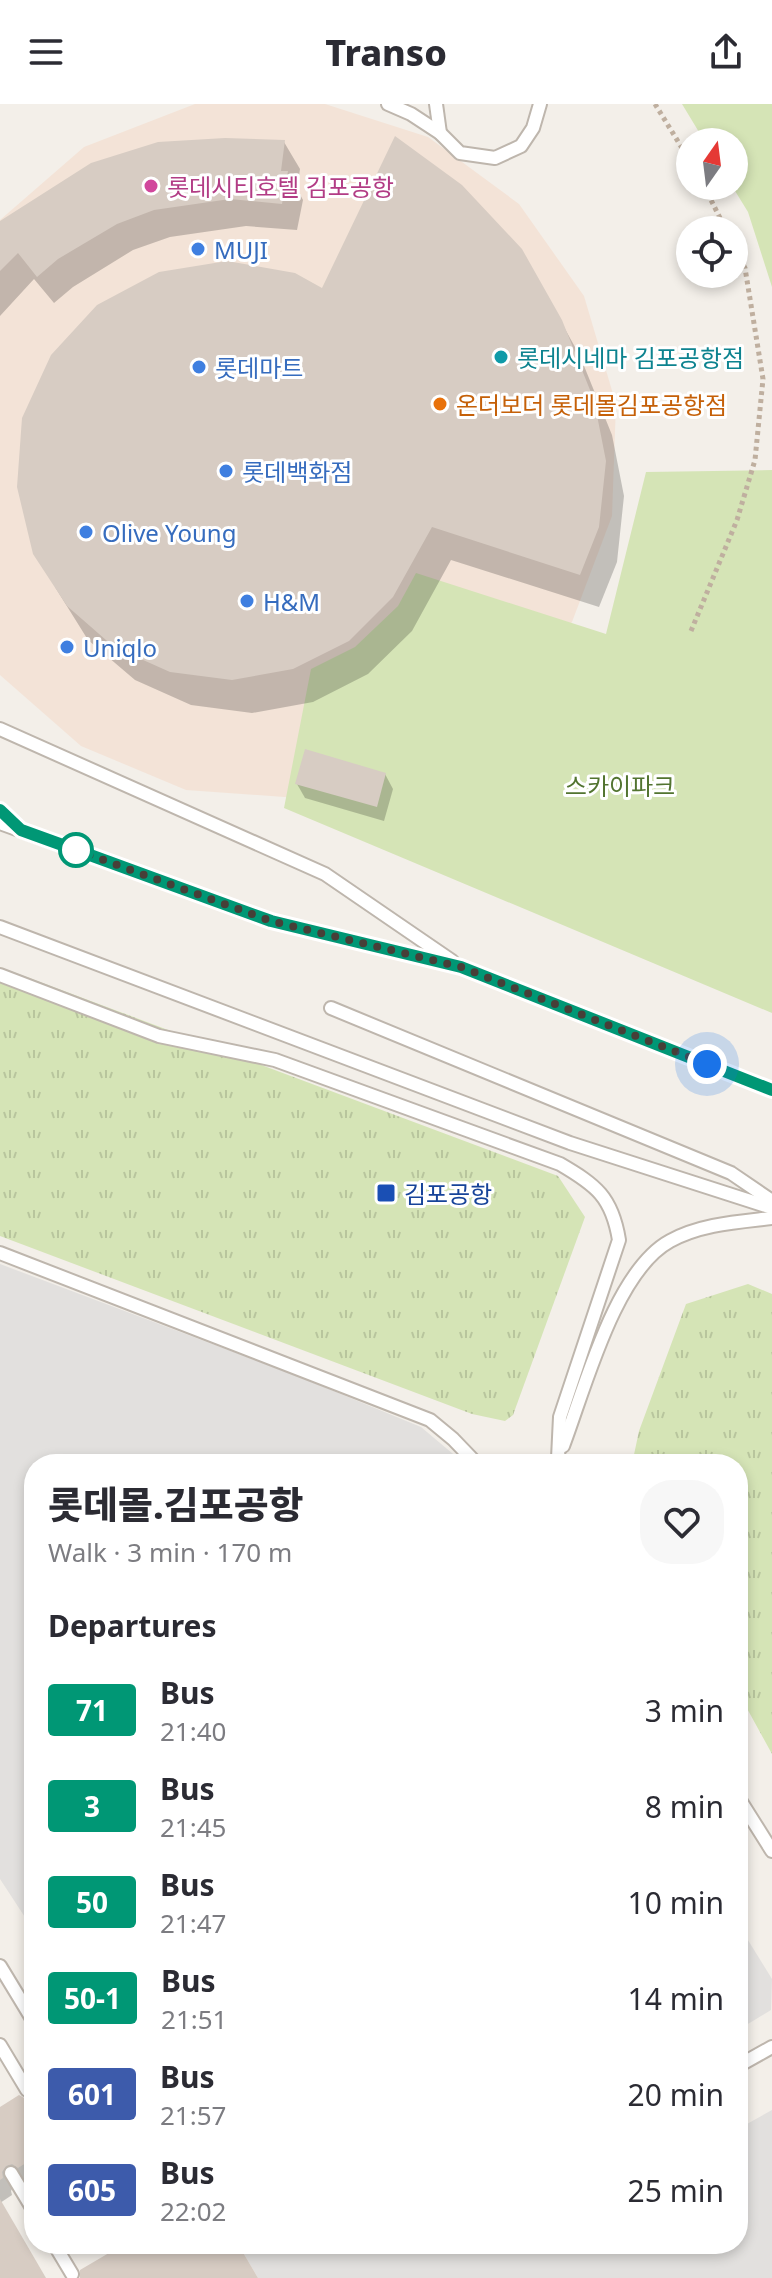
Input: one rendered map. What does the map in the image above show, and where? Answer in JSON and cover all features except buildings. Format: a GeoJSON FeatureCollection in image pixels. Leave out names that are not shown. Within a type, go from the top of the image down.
{"type":"FeatureCollection","features":[{"type":"Feature","properties":{"kind":"lane"},"geometry":{"type":"LineString","coordinates":[[388,104],[411,114],[440,133],[460,153],[495,158],[521,146],[533,128],[540,104]]}},
{"type":"Feature","properties":{"kind":"lane"},"geometry":{"type":"LineString","coordinates":[[436,104],[440,133]]}},
{"type":"Feature","properties":{"kind":"lane"},"geometry":{"type":"LineString","coordinates":[[0,729],[325,874],[461,967]]}},
{"type":"Feature","properties":{"kind":"lane"},"geometry":{"type":"LineString","coordinates":[[0,810],[21,830]]}},
{"type":"Feature","properties":{"kind":"lane"},"geometry":{"type":"LineString","coordinates":[[0,823],[271,921],[461,967],[772,1090]]}},
{"type":"Feature","properties":{"kind":"lane"},"geometry":{"type":"LineString","coordinates":[[0,927],[570,1143],[772,1208]]}},
{"type":"Feature","properties":{"kind":"lane"},"geometry":{"type":"LineString","coordinates":[[0,975],[159,1036],[275,1060],[560,1164],[592,1182],[605,1197],[616,1220],[619,1240],[560,1417],[558,1454]]}},
{"type":"Feature","properties":{"kind":"lane"},"geometry":{"type":"LineString","coordinates":[[331,1008],[731,1173],[772,1201]]}},
{"type":"Feature","properties":{"kind":"lane"},"geometry":{"type":"LineString","coordinates":[[561,1454],[611,1320],[632,1278],[649,1255],[676,1238],[709,1226],[772,1218]]}},
{"type":"Feature","properties":{"kind":"lane"},"geometry":{"type":"LineString","coordinates":[[0,1253],[430,1420],[466,1454]]}},
{"type":"Feature","properties":{"kind":"lane"},"geometry":{"type":"LineString","coordinates":[[748,1813],[772,1851]]}},
{"type":"Feature","properties":{"kind":"lane"},"geometry":{"type":"LineString","coordinates":[[0,1966],[24,2006]]}},
{"type":"Feature","properties":{"kind":"lane"},"geometry":{"type":"LineString","coordinates":[[0,2045],[24,2085]]}},
{"type":"Feature","properties":{"kind":"lane"},"geometry":{"type":"LineString","coordinates":[[748,2060],[772,2047]]}},
{"type":"Feature","properties":{"kind":"lane"},"geometry":{"type":"LineString","coordinates":[[11,2173],[24,2194]]}},
{"type":"Feature","properties":{"kind":"lane"},"geometry":{"type":"LineString","coordinates":[[60,2254],[72,2274]]}},
{"type":"Feature","properties":{"kind":"path"},"geometry":{"type":"LineString","coordinates":[[655,104],[676,138]]}},
{"type":"Feature","properties":{"kind":"path"},"geometry":{"type":"LineString","coordinates":[[691,631],[737,520],[755,460],[763,379],[748,286]]}},
{"type":"Feature","properties":{"kind":"shaded area"},"geometry":{"type":"Polygon","coordinates":[[[195,104],[325,104],[428,137],[519,204],[584,296],[616,404],[612,516],[572,622],[502,709],[298,798],[186,790],[81,746],[0,675],[0,220],[84,147],[195,104]]]}},
{"type":"Feature","properties":{"kind":"shaded area"},"geometry":{"type":"Polygon","coordinates":[[[0,1264],[297,1376],[421,1427],[453,1454],[24,1454],[24,1916],[0,1879],[0,1264]]]}},
{"type":"Feature","properties":{"kind":"shaded area"},"geometry":{"type":"Polygon","coordinates":[[[748,1940],[772,1979],[771,2010],[748,2024],[748,1940]]]}},
{"type":"Feature","properties":{"kind":"shaded area"},"geometry":{"type":"Polygon","coordinates":[[[772,2110],[772,2278],[258,2278],[244,2254],[748,2254],[748,2123],[772,2110]]]}},
{"type":"Feature","properties":{"kind":"green space"},"geometry":{"type":"Polygon","coordinates":[[[682,104],[772,104],[772,287],[748,212],[741,200],[748,200],[748,128],[697,128],[682,104]]]}},
{"type":"Feature","properties":{"kind":"green space","name":"스카이파크"},"geometry":{"type":"Polygon","coordinates":[[[772,470],[772,1013],[284,808],[311,669],[355,647],[398,606],[416,573],[606,634],[646,472],[772,470]]]}},
{"type":"Feature","properties":{"kind":"green space"},"geometry":{"type":"Polygon","coordinates":[[[0,967],[558,1176],[585,1217],[513,1415],[505,1421],[472,1414],[0,1236],[0,967]]]}},
{"type":"Feature","properties":{"kind":"green space"},"geometry":{"type":"Polygon","coordinates":[[[748,1284],[772,1294],[772,1754],[748,1710],[748,1454],[634,1454],[639,1431],[686,1304],[748,1284]]]}},
{"type":"Feature","properties":{"kind":"bus line","name":"71"},"geometry":{"type":"LineString","coordinates":[[0,810],[21,830],[271,921],[461,967],[772,1090]]}},
{"type":"Feature","properties":{"kind":"place","name":"롯데시티호텔 김포공항"},"geometry":{"type":"Point","coordinates":[151,186]}},
{"type":"Feature","properties":{"kind":"place","name":"MUJI"},"geometry":{"type":"Point","coordinates":[198,249]}},
{"type":"Feature","properties":{"kind":"place","name":"롯데시네마 김포공항점"},"geometry":{"type":"Point","coordinates":[501,357]}},
{"type":"Feature","properties":{"kind":"place","name":"롯데마트"},"geometry":{"type":"Point","coordinates":[199,367]}},
{"type":"Feature","properties":{"kind":"place","name":"온더보더 롯데몰김포공항점"},"geometry":{"type":"Point","coordinates":[440,404]}},
{"type":"Feature","properties":{"kind":"place","name":"롯데백화점"},"geometry":{"type":"Point","coordinates":[226,471]}},
{"type":"Feature","properties":{"kind":"place","name":"Olive Young"},"geometry":{"type":"Point","coordinates":[86,532]}},
{"type":"Feature","properties":{"kind":"place","name":"H&M"},"geometry":{"type":"Point","coordinates":[247,601]}},
{"type":"Feature","properties":{"kind":"place","name":"Uniqlo"},"geometry":{"type":"Point","coordinates":[67,647]}},
{"type":"Feature","properties":{"kind":"place","name":"김포공항"},"geometry":{"type":"Point","coordinates":[386,1193]}},
{"type":"Feature","properties":{"kind":"route"},"geometry":{"type":"LineString","coordinates":[[76,850],[271,921],[461,967],[707,1064]]}}]}
